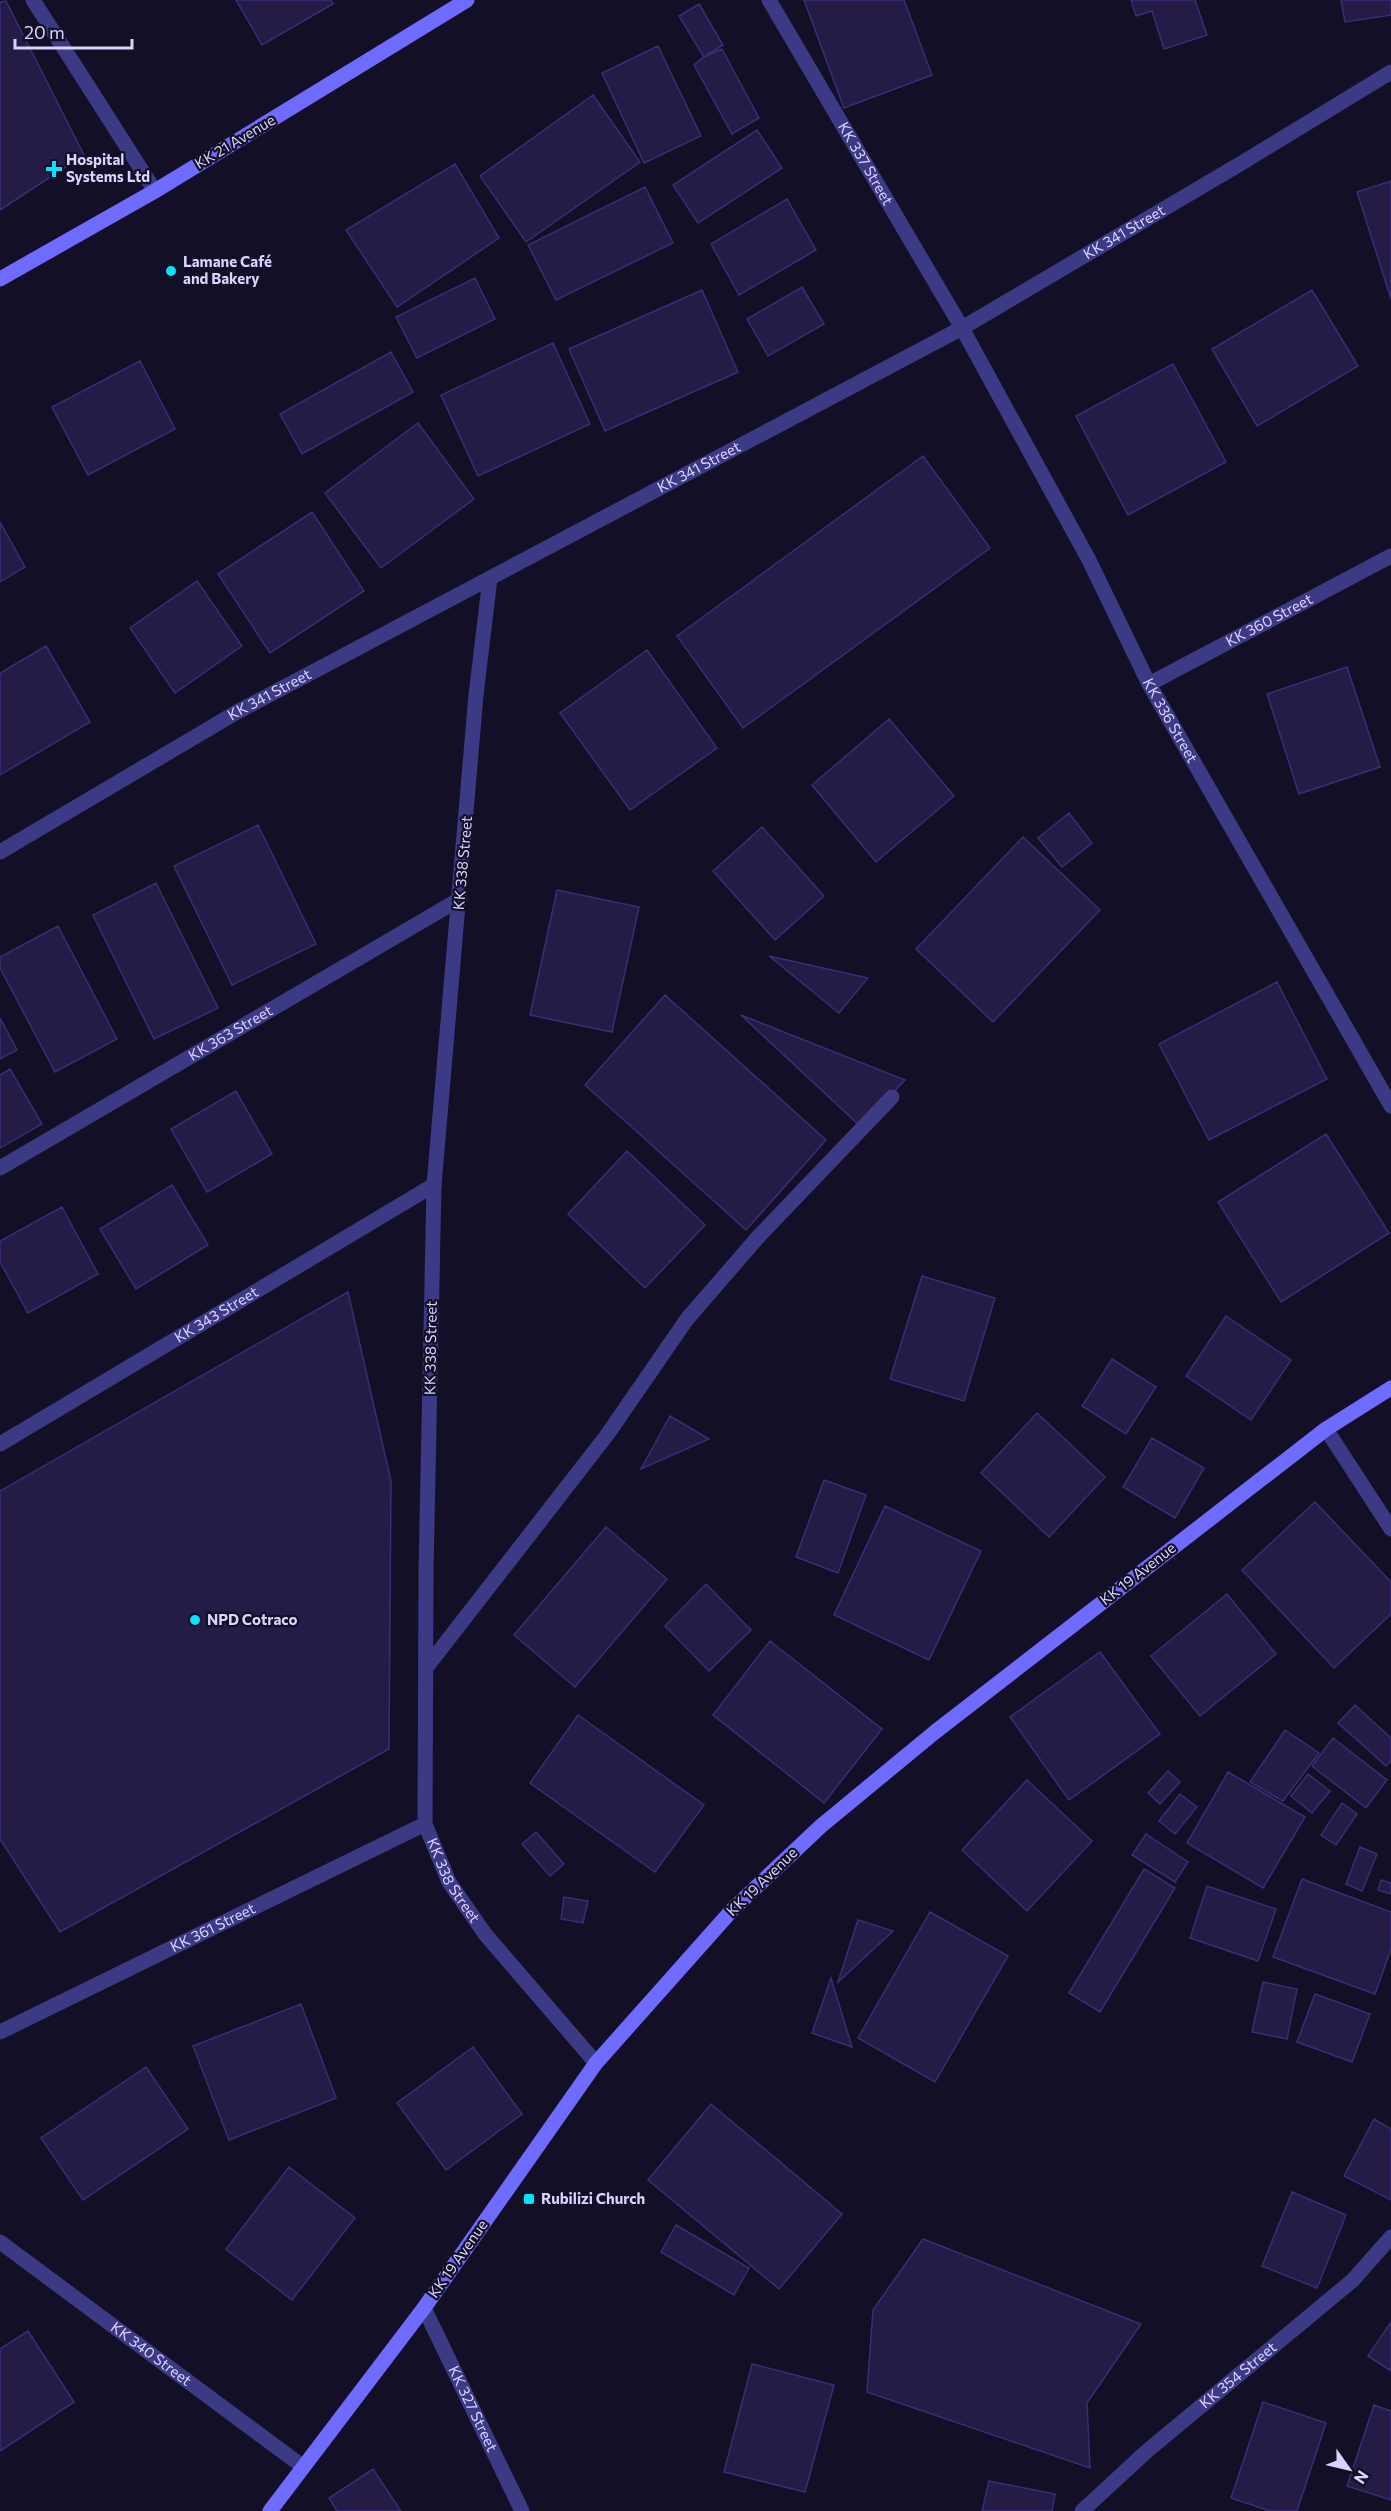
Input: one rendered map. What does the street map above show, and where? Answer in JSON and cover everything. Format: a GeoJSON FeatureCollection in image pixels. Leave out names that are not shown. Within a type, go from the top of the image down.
{"type":"FeatureCollection","features":[{"type":"Feature","properties":{"kind":"street"},"geometry":{"type":"LineString","coordinates":[[33,0],[155,190]]}},
{"type":"Feature","properties":{"kind":"street","name":"KK 21 Avenue"},"geometry":{"type":"LineString","coordinates":[[0,279],[155,190],[467,0]]}},
{"type":"Feature","properties":{"kind":"street","name":"KK 337 Street"},"geometry":{"type":"LineString","coordinates":[[770,0],[962,328]]}},
{"type":"Feature","properties":{"kind":"street","name":"KK 341 Street"},"geometry":{"type":"LineString","coordinates":[[0,852],[237,712],[962,328],[1391,72]]}},
{"type":"Feature","properties":{"kind":"street","name":"KK 336 Street"},"geometry":{"type":"LineString","coordinates":[[962,328],[1089,560],[1149,684],[1391,1106]]}},
{"type":"Feature","properties":{"kind":"street","name":"KK 360 Street"},"geometry":{"type":"LineString","coordinates":[[1149,684],[1391,556]]}},
{"type":"Feature","properties":{"kind":"street","name":"KK 338 Street"},"geometry":{"type":"LineString","coordinates":[[490,578],[476,695],[434,1185],[425,1824],[449,1882],[484,1934],[596,2063]]}},
{"type":"Feature","properties":{"kind":"street","name":"KK 363 Street"},"geometry":{"type":"LineString","coordinates":[[0,1168],[460,899]]}},
{"type":"Feature","properties":{"kind":"street"},"geometry":{"type":"LineString","coordinates":[[426,1668],[607,1435],[687,1319],[759,1236],[892,1097]]}},
{"type":"Feature","properties":{"kind":"street","name":"KK 343 Street"},"geometry":{"type":"LineString","coordinates":[[0,1444],[434,1185]]}},
{"type":"Feature","properties":{"kind":"street","name":"KK 19 Avenue"},"geometry":{"type":"LineString","coordinates":[[270,2511],[424,2308],[596,2063],[733,1909],[821,1826],[935,1732],[1326,1429],[1391,1388]]}},
{"type":"Feature","properties":{"kind":"street"},"geometry":{"type":"LineString","coordinates":[[1326,1429],[1391,1529]]}},
{"type":"Feature","properties":{"kind":"street","name":"KK 361 Street"},"geometry":{"type":"LineString","coordinates":[[0,2032],[425,1824]]}},
{"type":"Feature","properties":{"kind":"street","name":"KK 354 Street"},"geometry":{"type":"LineString","coordinates":[[1082,2511],[1147,2451],[1353,2280],[1391,2237]]}},
{"type":"Feature","properties":{"kind":"street","name":"KK 340 Street"},"geometry":{"type":"LineString","coordinates":[[0,2242],[302,2466]]}},
{"type":"Feature","properties":{"kind":"street","name":"KK 327 Street"},"geometry":{"type":"LineString","coordinates":[[424,2308],[522,2511]]}},
{"type":"Feature","properties":{"kind":"building"},"geometry":{"type":"Polygon","coordinates":[[[236,0],[331,0],[333,4],[262,45],[236,0]]]}},
{"type":"Feature","properties":{"kind":"building"},"geometry":{"type":"Polygon","coordinates":[[[804,0],[904,0],[932,75],[844,108],[804,0]]]}},
{"type":"Feature","properties":{"kind":"building"},"geometry":{"type":"Polygon","coordinates":[[[1131,0],[1195,0],[1207,35],[1164,49],[1152,11],[1136,16],[1131,0]]]}},
{"type":"Feature","properties":{"kind":"building"},"geometry":{"type":"Polygon","coordinates":[[[1341,0],[1391,0],[1391,15],[1345,22],[1341,0]]]}},
{"type":"Feature","properties":{"kind":"building"},"geometry":{"type":"Polygon","coordinates":[[[6,1],[84,155],[0,210],[0,2],[6,1]]]}},
{"type":"Feature","properties":{"kind":"building"},"geometry":{"type":"Polygon","coordinates":[[[699,4],[723,45],[704,57],[679,16],[699,4]]]}},
{"type":"Feature","properties":{"kind":"building"},"geometry":{"type":"Polygon","coordinates":[[[658,46],[701,136],[644,163],[602,73],[658,46]]]}},
{"type":"Feature","properties":{"kind":"building"},"geometry":{"type":"Polygon","coordinates":[[[722,49],[759,118],[732,134],[694,65],[704,57],[722,49]]]}},
{"type":"Feature","properties":{"kind":"building"},"geometry":{"type":"Polygon","coordinates":[[[593,95],[640,162],[526,242],[480,176],[593,95]]]}},
{"type":"Feature","properties":{"kind":"building"},"geometry":{"type":"Polygon","coordinates":[[[757,130],[782,168],[698,223],[673,185],[757,130]]]}},
{"type":"Feature","properties":{"kind":"building"},"geometry":{"type":"Polygon","coordinates":[[[455,164],[499,238],[397,307],[346,230],[455,164]]]}},
{"type":"Feature","properties":{"kind":"building"},"geometry":{"type":"Polygon","coordinates":[[[1391,181],[1391,299],[1357,192],[1391,181]]]}},
{"type":"Feature","properties":{"kind":"building"},"geometry":{"type":"Polygon","coordinates":[[[645,187],[673,243],[556,300],[528,245],[645,187]]]}},
{"type":"Feature","properties":{"kind":"building"},"geometry":{"type":"Polygon","coordinates":[[[787,199],[816,250],[739,295],[711,244],[787,199]]]}},
{"type":"Feature","properties":{"kind":"building"},"geometry":{"type":"Polygon","coordinates":[[[475,278],[495,319],[417,358],[396,317],[475,278]]]}},
{"type":"Feature","properties":{"kind":"building"},"geometry":{"type":"Polygon","coordinates":[[[802,287],[824,324],[768,356],[747,319],[802,287]]]}},
{"type":"Feature","properties":{"kind":"building"},"geometry":{"type":"Polygon","coordinates":[[[702,290],[738,372],[605,431],[569,349],[702,290]]]}},
{"type":"Feature","properties":{"kind":"building"},"geometry":{"type":"Polygon","coordinates":[[[1312,290],[1358,366],[1257,426],[1212,349],[1312,290]]]}},
{"type":"Feature","properties":{"kind":"building"},"geometry":{"type":"Polygon","coordinates":[[[553,343],[590,424],[478,476],[441,395],[553,343]]]}},
{"type":"Feature","properties":{"kind":"building"},"geometry":{"type":"Polygon","coordinates":[[[391,352],[413,392],[302,454],[280,414],[391,352]]]}},
{"type":"Feature","properties":{"kind":"building"},"geometry":{"type":"Polygon","coordinates":[[[140,361],[175,429],[88,475],[52,407],[140,361]]]}},
{"type":"Feature","properties":{"kind":"building"},"geometry":{"type":"Polygon","coordinates":[[[1173,364],[1226,462],[1128,515],[1076,416],[1173,364]]]}},
{"type":"Feature","properties":{"kind":"building"},"geometry":{"type":"Polygon","coordinates":[[[418,423],[474,499],[381,568],[325,493],[418,423]]]}},
{"type":"Feature","properties":{"kind":"building"},"geometry":{"type":"Polygon","coordinates":[[[923,456],[990,548],[743,728],[677,636],[923,456]]]}},
{"type":"Feature","properties":{"kind":"building"},"geometry":{"type":"Polygon","coordinates":[[[312,512],[364,591],[270,653],[218,574],[312,512]]]}},
{"type":"Feature","properties":{"kind":"building"},"geometry":{"type":"Polygon","coordinates":[[[0,522],[25,567],[0,582],[0,522]]]}},
{"type":"Feature","properties":{"kind":"building"},"geometry":{"type":"Polygon","coordinates":[[[197,581],[242,646],[175,693],[130,628],[197,581]]]}},
{"type":"Feature","properties":{"kind":"building"},"geometry":{"type":"Polygon","coordinates":[[[46,646],[90,722],[0,775],[0,673],[46,646]]]}},
{"type":"Feature","properties":{"kind":"building"},"geometry":{"type":"Polygon","coordinates":[[[647,650],[717,748],[630,810],[560,713],[647,650]]]}},
{"type":"Feature","properties":{"kind":"building"},"geometry":{"type":"Polygon","coordinates":[[[1347,667],[1380,767],[1299,794],[1267,694],[1347,667]]]}},
{"type":"Feature","properties":{"kind":"building"},"geometry":{"type":"Polygon","coordinates":[[[889,719],[954,796],[876,862],[812,785],[889,719]]]}},
{"type":"Feature","properties":{"kind":"building"},"geometry":{"type":"Polygon","coordinates":[[[1069,813],[1092,843],[1062,867],[1038,838],[1069,813]]]}},
{"type":"Feature","properties":{"kind":"building"},"geometry":{"type":"Polygon","coordinates":[[[258,825],[316,944],[232,985],[174,866],[258,825]]]}},
{"type":"Feature","properties":{"kind":"building"},"geometry":{"type":"Polygon","coordinates":[[[762,827],[824,896],[775,940],[713,871],[762,827]]]}},
{"type":"Feature","properties":{"kind":"building"},"geometry":{"type":"Polygon","coordinates":[[[1023,837],[1100,910],[993,1022],[916,949],[1023,837]]]}},
{"type":"Feature","properties":{"kind":"building"},"geometry":{"type":"Polygon","coordinates":[[[156,883],[218,1008],[154,1039],[93,915],[156,883]]]}},
{"type":"Feature","properties":{"kind":"building"},"geometry":{"type":"Polygon","coordinates":[[[557,890],[639,907],[612,1032],[530,1015],[557,890]]]}},
{"type":"Feature","properties":{"kind":"building"},"geometry":{"type":"Polygon","coordinates":[[[58,926],[117,1039],[55,1072],[0,968],[0,957],[58,926]]]}},
{"type":"Feature","properties":{"kind":"building"},"geometry":{"type":"Polygon","coordinates":[[[769,956],[868,978],[839,1013],[769,956]]]}},
{"type":"Feature","properties":{"kind":"building"},"geometry":{"type":"Polygon","coordinates":[[[1277,982],[1327,1079],[1209,1140],[1159,1044],[1277,982]]]}},
{"type":"Feature","properties":{"kind":"building"},"geometry":{"type":"Polygon","coordinates":[[[665,995],[826,1140],[746,1230],[585,1085],[665,995]]]}},
{"type":"Feature","properties":{"kind":"building"},"geometry":{"type":"Polygon","coordinates":[[[741,1015],[905,1080],[861,1127],[741,1015]]]}},
{"type":"Feature","properties":{"kind":"building"},"geometry":{"type":"Polygon","coordinates":[[[0,1018],[17,1050],[0,1059],[0,1018]]]}},
{"type":"Feature","properties":{"kind":"building"},"geometry":{"type":"Polygon","coordinates":[[[10,1069],[42,1124],[0,1148],[0,1075],[10,1069]]]}},
{"type":"Feature","properties":{"kind":"building"},"geometry":{"type":"Polygon","coordinates":[[[236,1091],[272,1154],[207,1192],[171,1129],[236,1091]]]}},
{"type":"Feature","properties":{"kind":"building"},"geometry":{"type":"Polygon","coordinates":[[[1326,1134],[1389,1233],[1281,1302],[1218,1202],[1326,1134]]]}},
{"type":"Feature","properties":{"kind":"building"},"geometry":{"type":"Polygon","coordinates":[[[627,1151],[705,1225],[645,1288],[568,1214],[627,1151]]]}},
{"type":"Feature","properties":{"kind":"building"},"geometry":{"type":"Polygon","coordinates":[[[172,1185],[208,1245],[136,1289],[100,1229],[172,1185]]]}},
{"type":"Feature","properties":{"kind":"building"},"geometry":{"type":"Polygon","coordinates":[[[62,1207],[98,1274],[28,1313],[0,1262],[0,1241],[62,1207]]]}},
{"type":"Feature","properties":{"kind":"building"},"geometry":{"type":"Polygon","coordinates":[[[922,1276],[995,1298],[964,1401],[890,1379],[922,1276]]]}},
{"type":"Feature","properties":{"kind":"building","name":"NPD Cotraco"},"geometry":{"type":"Polygon","coordinates":[[[348,1292],[391,1481],[389,1749],[60,1932],[0,1839],[0,1491],[348,1292]]]}},
{"type":"Feature","properties":{"kind":"building"},"geometry":{"type":"Polygon","coordinates":[[[1226,1316],[1291,1360],[1251,1420],[1186,1376],[1226,1316]]]}},
{"type":"Feature","properties":{"kind":"building"},"geometry":{"type":"Polygon","coordinates":[[[1112,1359],[1156,1387],[1126,1434],[1082,1406],[1112,1359]]]}},
{"type":"Feature","properties":{"kind":"building"},"geometry":{"type":"Polygon","coordinates":[[[1037,1413],[1105,1477],[1049,1537],[981,1473],[1037,1413]]]}},
{"type":"Feature","properties":{"kind":"building"},"geometry":{"type":"Polygon","coordinates":[[[670,1416],[709,1439],[641,1469],[670,1416]]]}},
{"type":"Feature","properties":{"kind":"building"},"geometry":{"type":"Polygon","coordinates":[[[1152,1438],[1204,1468],[1175,1518],[1123,1487],[1152,1438]]]}},
{"type":"Feature","properties":{"kind":"building"},"geometry":{"type":"Polygon","coordinates":[[[824,1480],[866,1495],[838,1573],[796,1557],[824,1480]]]}},
{"type":"Feature","properties":{"kind":"building"},"geometry":{"type":"Polygon","coordinates":[[[1315,1502],[1391,1582],[1391,1614],[1334,1668],[1242,1570],[1315,1502]]]}},
{"type":"Feature","properties":{"kind":"building"},"geometry":{"type":"Polygon","coordinates":[[[885,1506],[981,1551],[929,1660],[834,1615],[885,1506]]]}},
{"type":"Feature","properties":{"kind":"building"},"geometry":{"type":"Polygon","coordinates":[[[606,1527],[667,1579],[575,1687],[514,1635],[606,1527]]]}},
{"type":"Feature","properties":{"kind":"building"},"geometry":{"type":"Polygon","coordinates":[[[706,1584],[751,1630],[709,1671],[665,1626],[706,1584]]]}},
{"type":"Feature","properties":{"kind":"building"},"geometry":{"type":"Polygon","coordinates":[[[1227,1594],[1276,1654],[1200,1716],[1151,1656],[1227,1594]]]}},
{"type":"Feature","properties":{"kind":"building"},"geometry":{"type":"Polygon","coordinates":[[[770,1641],[882,1729],[824,1803],[713,1715],[770,1641]]]}},
{"type":"Feature","properties":{"kind":"building"},"geometry":{"type":"Polygon","coordinates":[[[1100,1652],[1160,1734],[1069,1800],[1010,1717],[1100,1652]]]}},
{"type":"Feature","properties":{"kind":"building"},"geometry":{"type":"Polygon","coordinates":[[[1355,1705],[1391,1738],[1391,1760],[1386,1766],[1338,1723],[1355,1705]]]}},
{"type":"Feature","properties":{"kind":"building"},"geometry":{"type":"Polygon","coordinates":[[[578,1715],[704,1805],[655,1872],[530,1783],[578,1715]]]}},
{"type":"Feature","properties":{"kind":"building"},"geometry":{"type":"Polygon","coordinates":[[[1285,1730],[1319,1753],[1283,1801],[1250,1782],[1285,1730]]]}},
{"type":"Feature","properties":{"kind":"building"},"geometry":{"type":"Polygon","coordinates":[[[1333,1738],[1387,1780],[1366,1808],[1312,1766],[1333,1738]]]}},
{"type":"Feature","properties":{"kind":"building"},"geometry":{"type":"Polygon","coordinates":[[[1168,1771],[1180,1782],[1160,1804],[1148,1793],[1168,1771]]]}},
{"type":"Feature","properties":{"kind":"building"},"geometry":{"type":"Polygon","coordinates":[[[1228,1772],[1305,1817],[1263,1888],[1187,1843],[1228,1772]]]}},
{"type":"Feature","properties":{"kind":"building"},"geometry":{"type":"Polygon","coordinates":[[[1308,1774],[1330,1791],[1312,1813],[1291,1796],[1308,1774]]]}},
{"type":"Feature","properties":{"kind":"building"},"geometry":{"type":"Polygon","coordinates":[[[1027,1780],[1092,1841],[1027,1911],[962,1850],[1027,1780]]]}},
{"type":"Feature","properties":{"kind":"building"},"geometry":{"type":"Polygon","coordinates":[[[1180,1794],[1197,1807],[1175,1834],[1159,1821],[1180,1794]]]}},
{"type":"Feature","properties":{"kind":"building"},"geometry":{"type":"Polygon","coordinates":[[[1342,1803],[1357,1814],[1336,1845],[1321,1835],[1342,1803]]]}},
{"type":"Feature","properties":{"kind":"building"},"geometry":{"type":"Polygon","coordinates":[[[536,1832],[564,1864],[550,1876],[522,1844],[536,1832]]]}},
{"type":"Feature","properties":{"kind":"building"},"geometry":{"type":"Polygon","coordinates":[[[1146,1834],[1188,1862],[1175,1882],[1132,1855],[1146,1834]]]}},
{"type":"Feature","properties":{"kind":"building"},"geometry":{"type":"Polygon","coordinates":[[[1360,1847],[1377,1854],[1362,1891],[1346,1884],[1360,1847]]]}},
{"type":"Feature","properties":{"kind":"building"},"geometry":{"type":"Polygon","coordinates":[[[1144,1869],[1175,1888],[1100,2012],[1069,1993],[1144,1869]]]}},
{"type":"Feature","properties":{"kind":"building"},"geometry":{"type":"Polygon","coordinates":[[[1302,1879],[1391,1912],[1391,1949],[1375,1994],[1273,1957],[1302,1879]]]}},
{"type":"Feature","properties":{"kind":"building"},"geometry":{"type":"Polygon","coordinates":[[[1381,1880],[1391,1883],[1391,1894],[1378,1890],[1381,1880]]]}},
{"type":"Feature","properties":{"kind":"building"},"geometry":{"type":"Polygon","coordinates":[[[1207,1886],[1276,1909],[1258,1961],[1190,1938],[1207,1886]]]}},
{"type":"Feature","properties":{"kind":"building"},"geometry":{"type":"Polygon","coordinates":[[[564,1897],[588,1901],[583,1923],[561,1919],[564,1897]]]}},
{"type":"Feature","properties":{"kind":"building"},"geometry":{"type":"Polygon","coordinates":[[[930,1912],[1008,1956],[935,2082],[858,2038],[930,1912]]]}},
{"type":"Feature","properties":{"kind":"building"},"geometry":{"type":"Polygon","coordinates":[[[858,1920],[893,1931],[838,1982],[858,1920]]]}},
{"type":"Feature","properties":{"kind":"building"},"geometry":{"type":"Polygon","coordinates":[[[831,1978],[852,2047],[812,2033],[831,1978]]]}},
{"type":"Feature","properties":{"kind":"building"},"geometry":{"type":"Polygon","coordinates":[[[1263,1982],[1297,1989],[1287,2039],[1252,2032],[1263,1982]]]}},
{"type":"Feature","properties":{"kind":"building"},"geometry":{"type":"Polygon","coordinates":[[[1315,1994],[1370,2014],[1352,2062],[1297,2042],[1315,1994]]]}},
{"type":"Feature","properties":{"kind":"building"},"geometry":{"type":"Polygon","coordinates":[[[301,2004],[336,2098],[229,2140],[193,2046],[301,2004]]]}},
{"type":"Feature","properties":{"kind":"building"},"geometry":{"type":"Polygon","coordinates":[[[473,2047],[522,2114],[446,2170],[397,2103],[473,2047]]]}},
{"type":"Feature","properties":{"kind":"building"},"geometry":{"type":"Polygon","coordinates":[[[146,2067],[188,2129],[83,2200],[41,2138],[146,2067]]]}},
{"type":"Feature","properties":{"kind":"building"},"geometry":{"type":"Polygon","coordinates":[[[711,2104],[842,2214],[779,2289],[648,2180],[711,2104]]]}},
{"type":"Feature","properties":{"kind":"building"},"geometry":{"type":"Polygon","coordinates":[[[1374,2119],[1391,2129],[1391,2200],[1344,2176],[1374,2119]]]}},
{"type":"Feature","properties":{"kind":"building"},"geometry":{"type":"Polygon","coordinates":[[[289,2167],[355,2218],[292,2300],[226,2249],[289,2167]]]}},
{"type":"Feature","properties":{"kind":"building"},"geometry":{"type":"Polygon","coordinates":[[[1292,2192],[1346,2215],[1317,2288],[1262,2266],[1292,2192]]]}},
{"type":"Feature","properties":{"kind":"building"},"geometry":{"type":"Polygon","coordinates":[[[676,2225],[749,2268],[734,2295],[661,2252],[676,2225]]]}},
{"type":"Feature","properties":{"kind":"building"},"geometry":{"type":"Polygon","coordinates":[[[923,2239],[1141,2324],[1087,2403],[1090,2468],[867,2392],[873,2310],[923,2239]]]}},
{"type":"Feature","properties":{"kind":"building"},"geometry":{"type":"Polygon","coordinates":[[[1391,2322],[1391,2371],[1368,2356],[1391,2322]]]}},
{"type":"Feature","properties":{"kind":"building"},"geometry":{"type":"Polygon","coordinates":[[[28,2331],[74,2402],[0,2451],[0,2349],[28,2331]]]}},
{"type":"Feature","properties":{"kind":"building"},"geometry":{"type":"Polygon","coordinates":[[[752,2364],[834,2385],[805,2492],[724,2472],[752,2364]]]}},
{"type":"Feature","properties":{"kind":"building"},"geometry":{"type":"Polygon","coordinates":[[[1263,2402],[1326,2423],[1297,2511],[1270,2511],[1231,2498],[1263,2402]]]}},
{"type":"Feature","properties":{"kind":"building"},"geometry":{"type":"Polygon","coordinates":[[[1374,2405],[1391,2411],[1391,2500],[1347,2486],[1374,2405]]]}},
{"type":"Feature","properties":{"kind":"building"},"geometry":{"type":"Polygon","coordinates":[[[373,2469],[401,2511],[337,2511],[329,2498],[373,2469]]]}},
{"type":"Feature","properties":{"kind":"building"},"geometry":{"type":"Polygon","coordinates":[[[989,2481],[1055,2494],[1052,2511],[982,2511],[989,2481]]]}},
{"type":"Feature","properties":{"kind":"place","name":"Hospital Systems Ltd"},"geometry":{"type":"Point","coordinates":[54,169]}},
{"type":"Feature","properties":{"kind":"place","name":"Lamane Café and Bakery"},"geometry":{"type":"Point","coordinates":[171,271]}},
{"type":"Feature","properties":{"kind":"place","name":"NPD Cotraco"},"geometry":{"type":"Point","coordinates":[195,1620]}},
{"type":"Feature","properties":{"kind":"place","name":"Rubilizi Church"},"geometry":{"type":"Point","coordinates":[529,2199]}}]}
